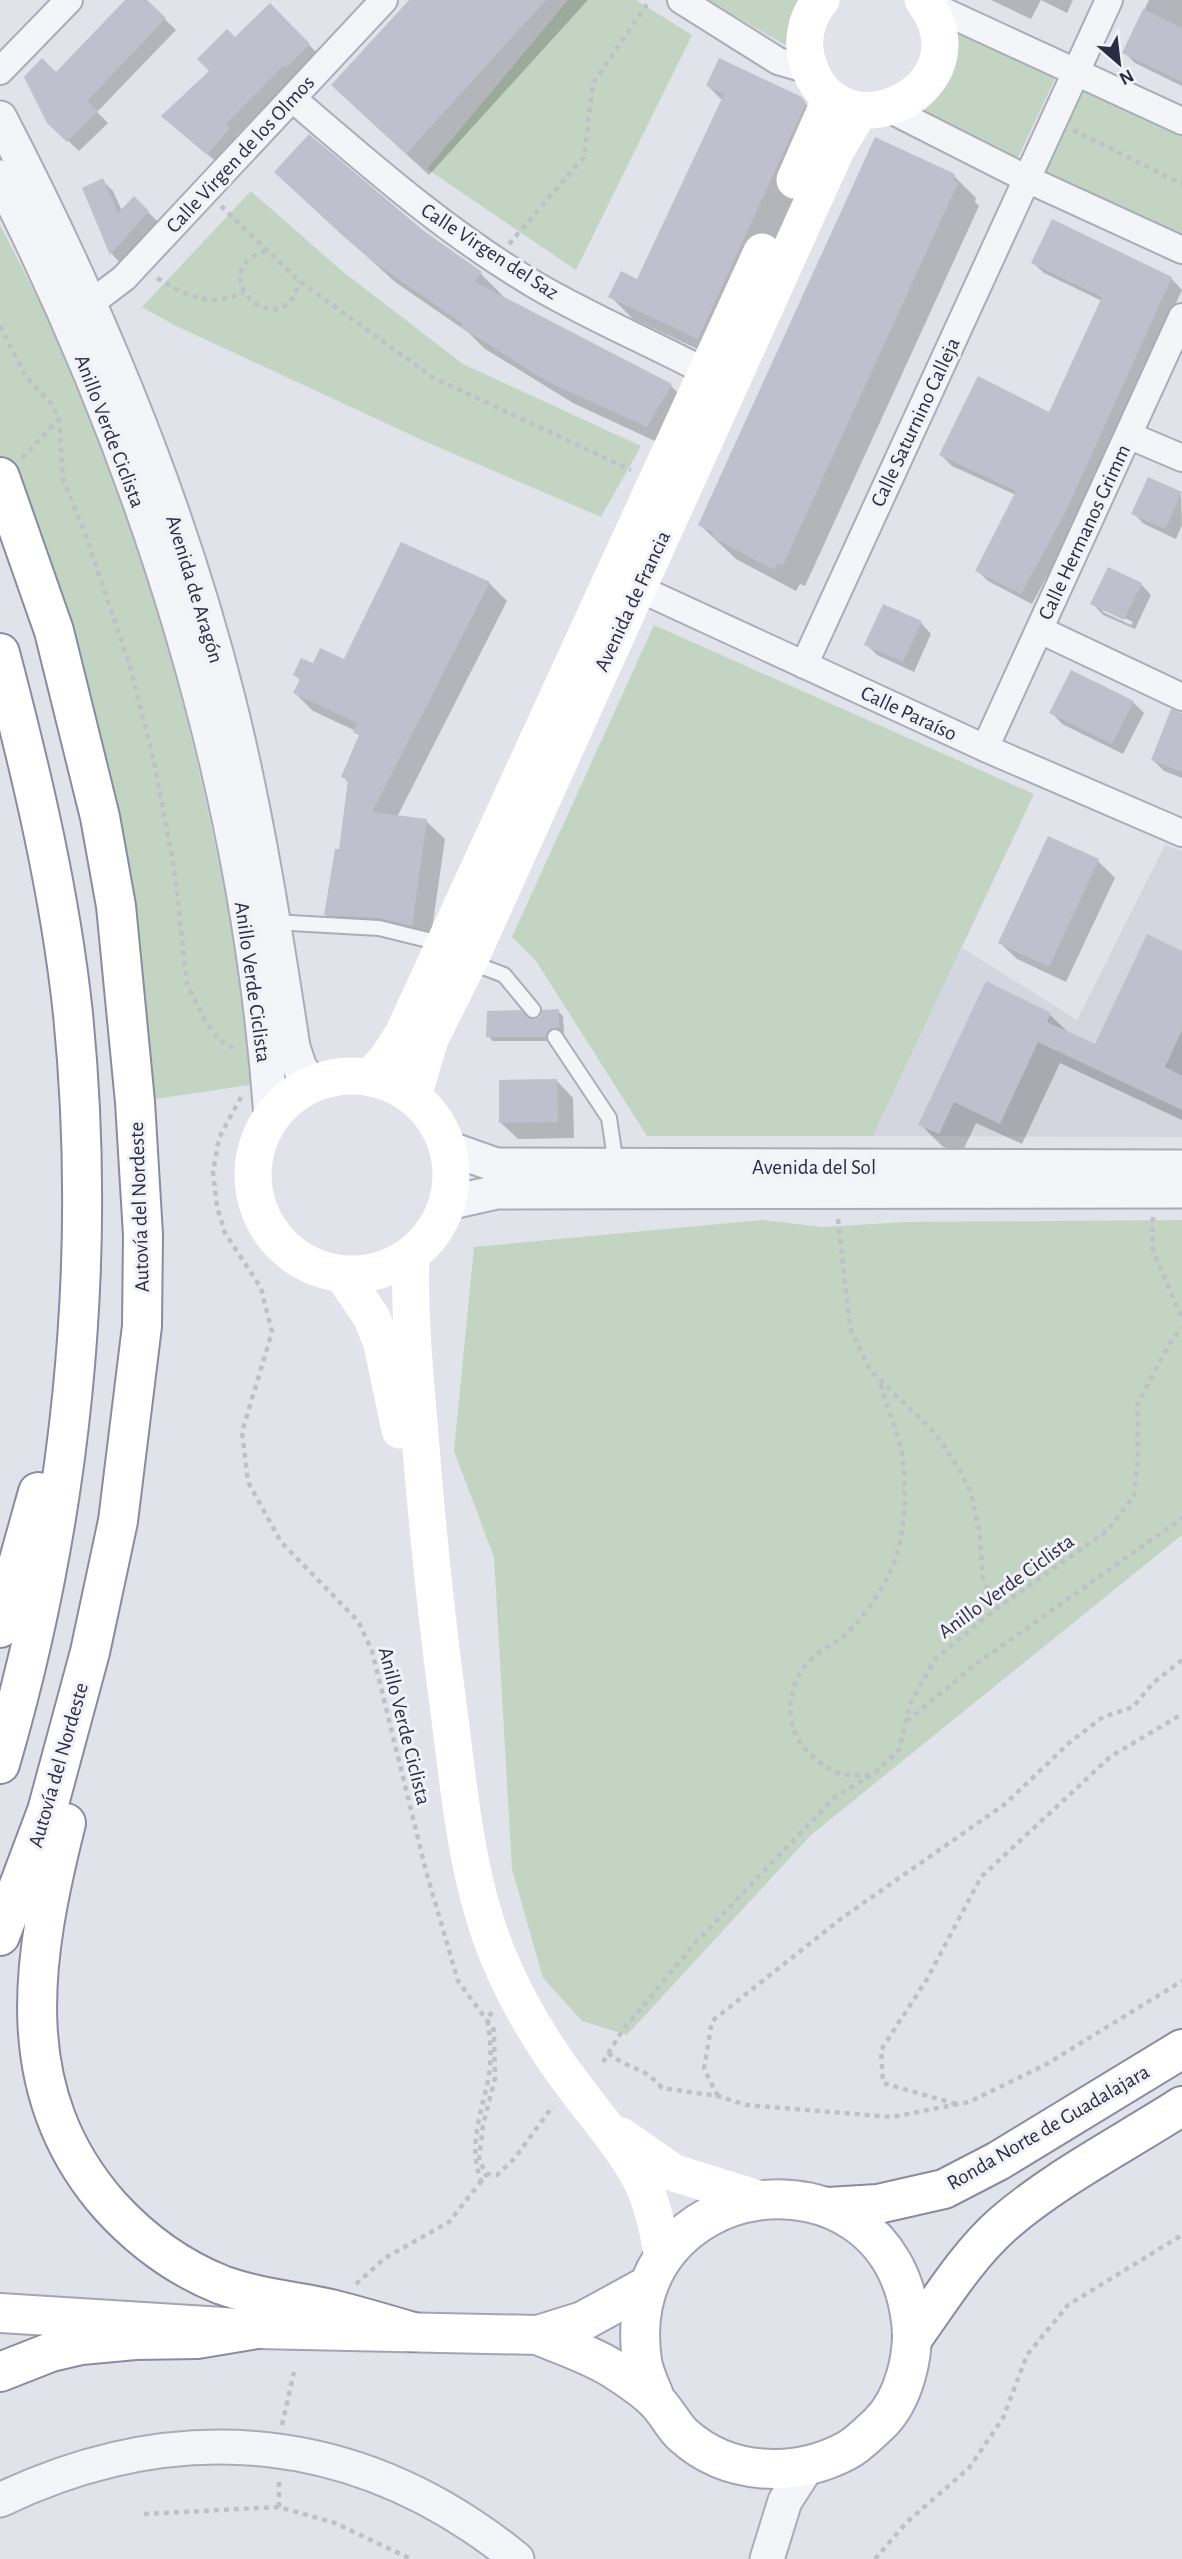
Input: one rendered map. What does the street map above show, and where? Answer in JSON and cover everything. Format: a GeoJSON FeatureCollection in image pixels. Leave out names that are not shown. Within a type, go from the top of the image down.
{"type":"FeatureCollection","features":[{"type":"Feature","properties":{"kind":"main road"},"geometry":{"type":"LineString","coordinates":[[821,0],[809,19],[805,36],[809,70],[860,106],[915,95],[933,72],[938,51],[938,30],[924,2]]}},
{"type":"Feature","properties":{"kind":"main road","name":"Avenida de Francia"},"geometry":{"type":"LineString","coordinates":[[413,1096],[457,953],[657,482],[708,373],[860,106]]}},
{"type":"Feature","properties":{"kind":"main road","name":"Avenida de Francia"},"geometry":{"type":"LineString","coordinates":[[370,1077],[386,1060],[457,953],[638,588],[836,150],[860,106]]}},
{"type":"Feature","properties":{"kind":"main road","name":"Autovía del Nordeste"},"geometry":{"type":"LineString","coordinates":[[0,1936],[47,1811],[90,1652],[118,1521],[142,1326],[144,1235],[135,1102],[116,906],[100,817],[10,468]]}},
{"type":"Feature","properties":{"kind":"main road"},"geometry":{"type":"LineString","coordinates":[[0,653],[43,828],[73,1013],[80,1213],[76,1369],[62,1489],[27,1669],[0,1764]]}},
{"type":"Feature","properties":{"kind":"main road"},"geometry":{"type":"LineString","coordinates":[[341,1076],[370,1077],[393,1084],[413,1096],[428,1111],[448,1148],[452,1175],[448,1203],[428,1241],[411,1255],[376,1272],[343,1275],[309,1266],[281,1246],[261,1217],[252,1183],[256,1149],[271,1117],[289,1098],[312,1084],[341,1076]]}},
{"type":"Feature","properties":{"kind":"main road"},"geometry":{"type":"LineString","coordinates":[[0,1628],[38,1489],[80,1213]]}},
{"type":"Feature","properties":{"kind":"main road"},"geometry":{"type":"LineString","coordinates":[[411,1255],[412,1339],[432,1582],[473,1867],[491,1939],[512,1989],[572,2083],[607,2126],[642,2181],[655,2217],[655,2271],[639,2325],[642,2364],[656,2401]]}},
{"type":"Feature","properties":{"kind":"main road"},"geometry":{"type":"LineString","coordinates":[[343,1275],[372,1318],[382,1344],[432,1582]]}},
{"type":"Feature","properties":{"kind":"main road"},"geometry":{"type":"LineString","coordinates":[[90,1652],[80,1765],[47,1901],[37,1960],[37,2044],[59,2127],[77,2162],[127,2225],[190,2270],[256,2296],[329,2309],[413,2332]]}},
{"type":"Feature","properties":{"kind":"main road","name":"Ronda Norte de Guadalajara"},"geometry":{"type":"LineString","coordinates":[[828,2207],[878,2204],[944,2189],[998,2161],[1182,2049]]}},
{"type":"Feature","properties":{"kind":"main road"},"geometry":{"type":"LineString","coordinates":[[913,2338],[979,2248],[1001,2225],[1028,2204],[1182,2106]]}},
{"type":"Feature","properties":{"kind":"main road"},"geometry":{"type":"LineString","coordinates":[[607,2126],[674,2173],[755,2199]]}},
{"type":"Feature","properties":{"kind":"main road"},"geometry":{"type":"LineString","coordinates":[[0,2313],[257,2329],[538,2336],[583,2321],[655,2271],[688,2229],[719,2209],[755,2199],[787,2197],[828,2207],[858,2223],[889,2255],[908,2294],[913,2338],[904,2382],[882,2421],[848,2450],[807,2467],[763,2470],[720,2459],[684,2435],[656,2401],[613,2368],[538,2336]]}},
{"type":"Feature","properties":{"kind":"main road"},"geometry":{"type":"LineString","coordinates":[[0,2372],[51,2351],[81,2345],[135,2340],[197,2340],[257,2329]]}},
{"type":"Feature","properties":{"kind":"street"},"geometry":{"type":"LineString","coordinates":[[0,71],[69,0]]}},
{"type":"Feature","properties":{"kind":"street","name":"Calle Virgen de los Olmos"},"geometry":{"type":"LineString","coordinates":[[91,303],[135,266],[384,0]]}},
{"type":"Feature","properties":{"kind":"street"},"geometry":{"type":"LineString","coordinates":[[681,0],[778,61],[809,70]]}},
{"type":"Feature","properties":{"kind":"street","name":"Calle Saturnino Calleja"},"geometry":{"type":"LineString","coordinates":[[804,665],[1109,0]]}},
{"type":"Feature","properties":{"kind":"street"},"geometry":{"type":"LineString","coordinates":[[924,2],[1182,121]]}},
{"type":"Feature","properties":{"kind":"street","name":"Calle Virgen del Saz"},"geometry":{"type":"LineString","coordinates":[[293,99],[404,194],[495,260],[592,316],[708,373]]}},
{"type":"Feature","properties":{"kind":"street"},"geometry":{"type":"LineString","coordinates":[[860,106],[1182,250]]}},
{"type":"Feature","properties":{"kind":"street","name":"Avenida de Aragón"},"geometry":{"type":"LineString","coordinates":[[0,118],[91,303],[145,434],[198,589],[228,698],[273,922],[293,1047],[300,1068],[312,1084]]}},
{"type":"Feature","properties":{"kind":"street","name":"Avenida de Aragón"},"geometry":{"type":"LineString","coordinates":[[0,177],[67,314],[121,444],[178,621],[228,812],[251,945],[271,1117]]}},
{"type":"Feature","properties":{"kind":"street","name":"Calle Hermanos Grimm"},"geometry":{"type":"LineString","coordinates":[[985,748],[1182,317]]}},
{"type":"Feature","properties":{"kind":"street"},"geometry":{"type":"LineString","coordinates":[[1128,435],[1182,458]]}},
{"type":"Feature","properties":{"kind":"street","name":"Calle Paraíso"},"geometry":{"type":"LineString","coordinates":[[638,588],[985,748],[1182,833]]}},
{"type":"Feature","properties":{"kind":"street"},"geometry":{"type":"LineString","coordinates":[[1040,629],[1182,697]]}},
{"type":"Feature","properties":{"kind":"street","name":"Avenida del Sol"},"geometry":{"type":"LineString","coordinates":[[448,1148],[496,1165],[1182,1167]]}},
{"type":"Feature","properties":{"kind":"street","name":"Avenida del Sol"},"geometry":{"type":"LineString","coordinates":[[448,1203],[497,1192],[1168,1191]]}},
{"type":"Feature","properties":{"kind":"street"},"geometry":{"type":"LineString","coordinates":[[0,2500],[71,2470],[140,2452],[182,2447],[267,2449],[352,2467],[392,2481],[452,2514],[517,2559]]}},
{"type":"Feature","properties":{"kind":"street"},"geometry":{"type":"LineString","coordinates":[[767,2559],[785,2501],[807,2467]]}},
{"type":"Feature","properties":{"kind":"lane"},"geometry":{"type":"LineString","coordinates":[[273,922],[379,928],[457,953],[504,975],[533,1010]]}},
{"type":"Feature","properties":{"kind":"lane"},"geometry":{"type":"LineString","coordinates":[[555,1037],[609,1118],[615,1165]]}},
{"type":"Feature","properties":{"kind":"path"},"geometry":{"type":"LineString","coordinates":[[495,260],[584,157],[593,83],[650,0]]}},
{"type":"Feature","properties":{"kind":"path"},"geometry":{"type":"LineString","coordinates":[[1054,120],[1182,184]]}},
{"type":"Feature","properties":{"kind":"path"},"geometry":{"type":"LineString","coordinates":[[205,191],[299,281],[434,378],[657,482]]}},
{"type":"Feature","properties":{"kind":"path"},"geometry":{"type":"LineString","coordinates":[[267,251],[258,254],[244,266],[241,275],[244,293],[257,306],[275,309],[292,299],[299,281]]}},
{"type":"Feature","properties":{"kind":"path"},"geometry":{"type":"LineString","coordinates":[[135,266],[197,298],[220,302],[244,293]]}},
{"type":"Feature","properties":{"kind":"path"},"geometry":{"type":"LineString","coordinates":[[0,326],[26,377],[51,403],[59,419],[63,479],[85,533],[130,667],[155,761],[175,874],[187,984],[204,1018],[219,1040],[249,1057]]}},
{"type":"Feature","properties":{"kind":"path"},"geometry":{"type":"LineString","coordinates":[[10,468],[59,419]]}},
{"type":"Feature","properties":{"kind":"path","name":"Anillo Verde Ciclista"},"geometry":{"type":"LineString","coordinates":[[244,1093],[219,1138],[213,1172],[217,1207],[225,1233],[261,1288],[272,1332],[242,1432],[248,1482],[281,1542],[358,1621],[372,1651],[426,1871],[458,1981],[494,2029],[495,2079],[483,2125],[480,2161],[487,2174]]}},
{"type":"Feature","properties":{"kind":"path"},"geometry":{"type":"LineString","coordinates":[[1168,1191],[1152,1247],[1182,1319]]}},
{"type":"Feature","properties":{"kind":"path"},"geometry":{"type":"LineString","coordinates":[[835,1193],[850,1328],[870,1370],[936,1434],[965,1481],[971,1493],[979,1530],[983,1578],[996,1609]]}},
{"type":"Feature","properties":{"kind":"path","name":"Anillo Verde Ciclista"},"geometry":{"type":"LineString","coordinates":[[603,2062],[621,2031],[697,1941],[835,1797],[874,1774],[899,1749],[910,1704],[935,1658],[996,1609],[1107,1531],[1134,1496],[1138,1453],[1138,1403],[1168,1346],[1182,1327]]}},
{"type":"Feature","properties":{"kind":"path"},"geometry":{"type":"LineString","coordinates":[[874,1774],[844,1777],[831,1771],[804,1749],[789,1713],[791,1695],[797,1679],[813,1658],[852,1628],[891,1570],[904,1514],[903,1458],[880,1382]]}},
{"type":"Feature","properties":{"kind":"path"},"geometry":{"type":"LineString","coordinates":[[905,1722],[972,1667],[1182,1518]]}},
{"type":"Feature","properties":{"kind":"path"},"geometry":{"type":"LineString","coordinates":[[718,2096],[704,2069],[712,2021],[842,1918],[1005,1804],[1069,1743],[1103,1717],[1133,1707],[1153,1683],[1182,1660]]}},
{"type":"Feature","properties":{"kind":"path"},"geometry":{"type":"LineString","coordinates":[[958,2104],[883,2083],[881,2050],[927,1979],[981,1877],[1110,1757],[1182,1714]]}},
{"type":"Feature","properties":{"kind":"path"},"geometry":{"type":"LineString","coordinates":[[608,2053],[622,2064],[649,2073],[662,2088],[718,2096],[746,2105],[892,2117],[969,2102],[1045,2065],[1182,1980]]}},
{"type":"Feature","properties":{"kind":"path"},"geometry":{"type":"LineString","coordinates":[[482,2183],[473,2164],[477,2125],[489,2077],[491,2040],[487,2019],[512,1989]]}},
{"type":"Feature","properties":{"kind":"path"},"geometry":{"type":"LineString","coordinates":[[356,2284],[385,2259],[449,2222],[487,2174],[497,2175],[514,2159],[553,2106]]}},
{"type":"Feature","properties":{"kind":"path"},"geometry":{"type":"LineString","coordinates":[[875,2559],[907,2522],[969,2468],[1003,2418],[1027,2355],[1068,2305],[1182,2235]]}},
{"type":"Feature","properties":{"kind":"path"},"geometry":{"type":"LineString","coordinates":[[282,2426],[294,2372]]}},
{"type":"Feature","properties":{"kind":"path"},"geometry":{"type":"LineString","coordinates":[[279,2507],[280,2471]]}},
{"type":"Feature","properties":{"kind":"path"},"geometry":{"type":"LineString","coordinates":[[144,2514],[279,2507],[335,2523],[411,2559]]}},
{"type":"Feature","properties":{"kind":"shaded area"},"geometry":{"type":"Polygon","coordinates":[[[1165,845],[1182,851],[1182,1137],[873,1136],[962,948],[1077,1020],[1165,845]]]}},
{"type":"Feature","properties":{"kind":"green space"},"geometry":{"type":"Polygon","coordinates":[[[568,0],[636,0],[692,35],[576,270],[427,169],[568,0]]]}},
{"type":"Feature","properties":{"kind":"green space"},"geometry":{"type":"Polygon","coordinates":[[[706,0],[835,0],[796,51],[706,0]]]}},
{"type":"Feature","properties":{"kind":"green space"},"geometry":{"type":"Polygon","coordinates":[[[953,29],[1055,79],[1016,162],[913,111],[949,78],[955,58],[953,29]]]}},
{"type":"Feature","properties":{"kind":"green space"},"geometry":{"type":"Polygon","coordinates":[[[1082,86],[1182,136],[1182,237],[1042,169],[1082,86]]]}},
{"type":"Feature","properties":{"kind":"green space"},"geometry":{"type":"Polygon","coordinates":[[[251,191],[342,271],[463,364],[641,446],[601,517],[424,441],[174,325],[142,307],[251,191]]]}},
{"type":"Feature","properties":{"kind":"green space"},"geometry":{"type":"Polygon","coordinates":[[[0,225],[45,314],[85,405],[131,528],[170,655],[202,784],[233,937],[243,996],[250,1085],[135,1102],[116,906],[0,477],[0,225]]]}},
{"type":"Feature","properties":{"kind":"green space"},"geometry":{"type":"Polygon","coordinates":[[[654,625],[1034,794],[873,1136],[647,1136],[536,961],[512,937],[654,625]]]}},
{"type":"Feature","properties":{"kind":"green space"},"geometry":{"type":"Polygon","coordinates":[[[762,1220],[822,1227],[906,1222],[1182,1220],[1182,1535],[811,1835],[627,2035],[582,2021],[543,1978],[512,1869],[494,1557],[454,1451],[474,1247],[762,1220]]]}},
{"type":"Feature","properties":{"kind":"building"},"geometry":{"type":"Polygon","coordinates":[[[125,0],[147,0],[166,18],[87,101],[98,111],[67,142],[47,123],[24,77],[42,58],[56,72],[125,0]]]}},
{"type":"Feature","properties":{"kind":"building"},"geometry":{"type":"Polygon","coordinates":[[[409,0],[546,0],[406,154],[331,85],[409,0]]]}},
{"type":"Feature","properties":{"kind":"building"},"geometry":{"type":"Polygon","coordinates":[[[270,3],[310,44],[286,68],[283,66],[226,124],[230,128],[207,155],[161,116],[209,71],[197,59],[227,29],[235,37],[270,3]]]}},
{"type":"Feature","properties":{"kind":"building"},"geometry":{"type":"Polygon","coordinates":[[[1143,9],[1182,28],[1182,82],[1122,53],[1143,9]]]}},
{"type":"Feature","properties":{"kind":"building"},"geometry":{"type":"Polygon","coordinates":[[[719,58],[802,97],[806,103],[698,339],[608,297],[621,271],[637,279],[724,94],[706,86],[719,58]]]}},
{"type":"Feature","properties":{"kind":"building"},"geometry":{"type":"Polygon","coordinates":[[[309,134],[424,231],[482,272],[475,282],[672,384],[647,427],[548,382],[461,327],[463,324],[371,260],[343,236],[274,172],[309,134]]]}},
{"type":"Feature","properties":{"kind":"building"},"geometry":{"type":"Polygon","coordinates":[[[875,137],[955,174],[953,180],[958,183],[783,565],[778,563],[774,570],[712,537],[714,533],[698,525],[875,137]]]}},
{"type":"Feature","properties":{"kind":"building"},"geometry":{"type":"Polygon","coordinates":[[[103,178],[118,213],[134,196],[149,211],[110,255],[82,188],[103,178]]]}},
{"type":"Feature","properties":{"kind":"building"},"geometry":{"type":"Polygon","coordinates":[[[1052,219],[1172,277],[1065,513],[1021,594],[975,571],[1016,491],[939,455],[978,376],[1049,412],[1102,297],[1031,263],[1052,219]]]}},
{"type":"Feature","properties":{"kind":"building"},"geometry":{"type":"Polygon","coordinates":[[[1148,477],[1182,492],[1165,529],[1131,514],[1148,477]]]}},
{"type":"Feature","properties":{"kind":"building"},"geometry":{"type":"Polygon","coordinates":[[[401,542],[490,582],[372,812],[427,819],[412,926],[380,918],[324,915],[335,849],[339,849],[348,780],[341,777],[359,735],[353,732],[357,723],[293,693],[300,679],[293,675],[301,658],[313,663],[320,648],[344,659],[401,542]]]}},
{"type":"Feature","properties":{"kind":"building"},"geometry":{"type":"Polygon","coordinates":[[[1108,567],[1142,583],[1124,620],[1090,604],[1108,567]]]}},
{"type":"Feature","properties":{"kind":"building"},"geometry":{"type":"Polygon","coordinates":[[[883,604],[922,621],[903,662],[864,645],[883,604]]]}},
{"type":"Feature","properties":{"kind":"building"},"geometry":{"type":"Polygon","coordinates":[[[1071,670],[1134,701],[1112,744],[1049,713],[1071,670]]]}},
{"type":"Feature","properties":{"kind":"building"},"geometry":{"type":"Polygon","coordinates":[[[1171,709],[1182,713],[1182,772],[1151,760],[1171,709]]]}},
{"type":"Feature","properties":{"kind":"building"},"geometry":{"type":"Polygon","coordinates":[[[1048,836],[1099,859],[1049,967],[998,943],[1048,836]]]}},
{"type":"Feature","properties":{"kind":"building"},"geometry":{"type":"Polygon","coordinates":[[[1147,934],[1182,951],[1182,1030],[1165,1067],[1182,1076],[1182,1110],[1038,1042],[1000,1124],[954,1102],[939,1134],[918,1125],[986,981],[1051,1013],[1047,1022],[1095,1044],[1147,934]]]}},
{"type":"Feature","properties":{"kind":"building"},"geometry":{"type":"Polygon","coordinates":[[[559,1009],[559,1028],[550,1029],[545,1037],[486,1037],[487,1011],[521,1010],[534,1020],[540,1017],[542,1010],[559,1009]]]}},
{"type":"Feature","properties":{"kind":"building"},"geometry":{"type":"Polygon","coordinates":[[[557,1079],[558,1122],[499,1123],[499,1080],[557,1079]]]}}]}
